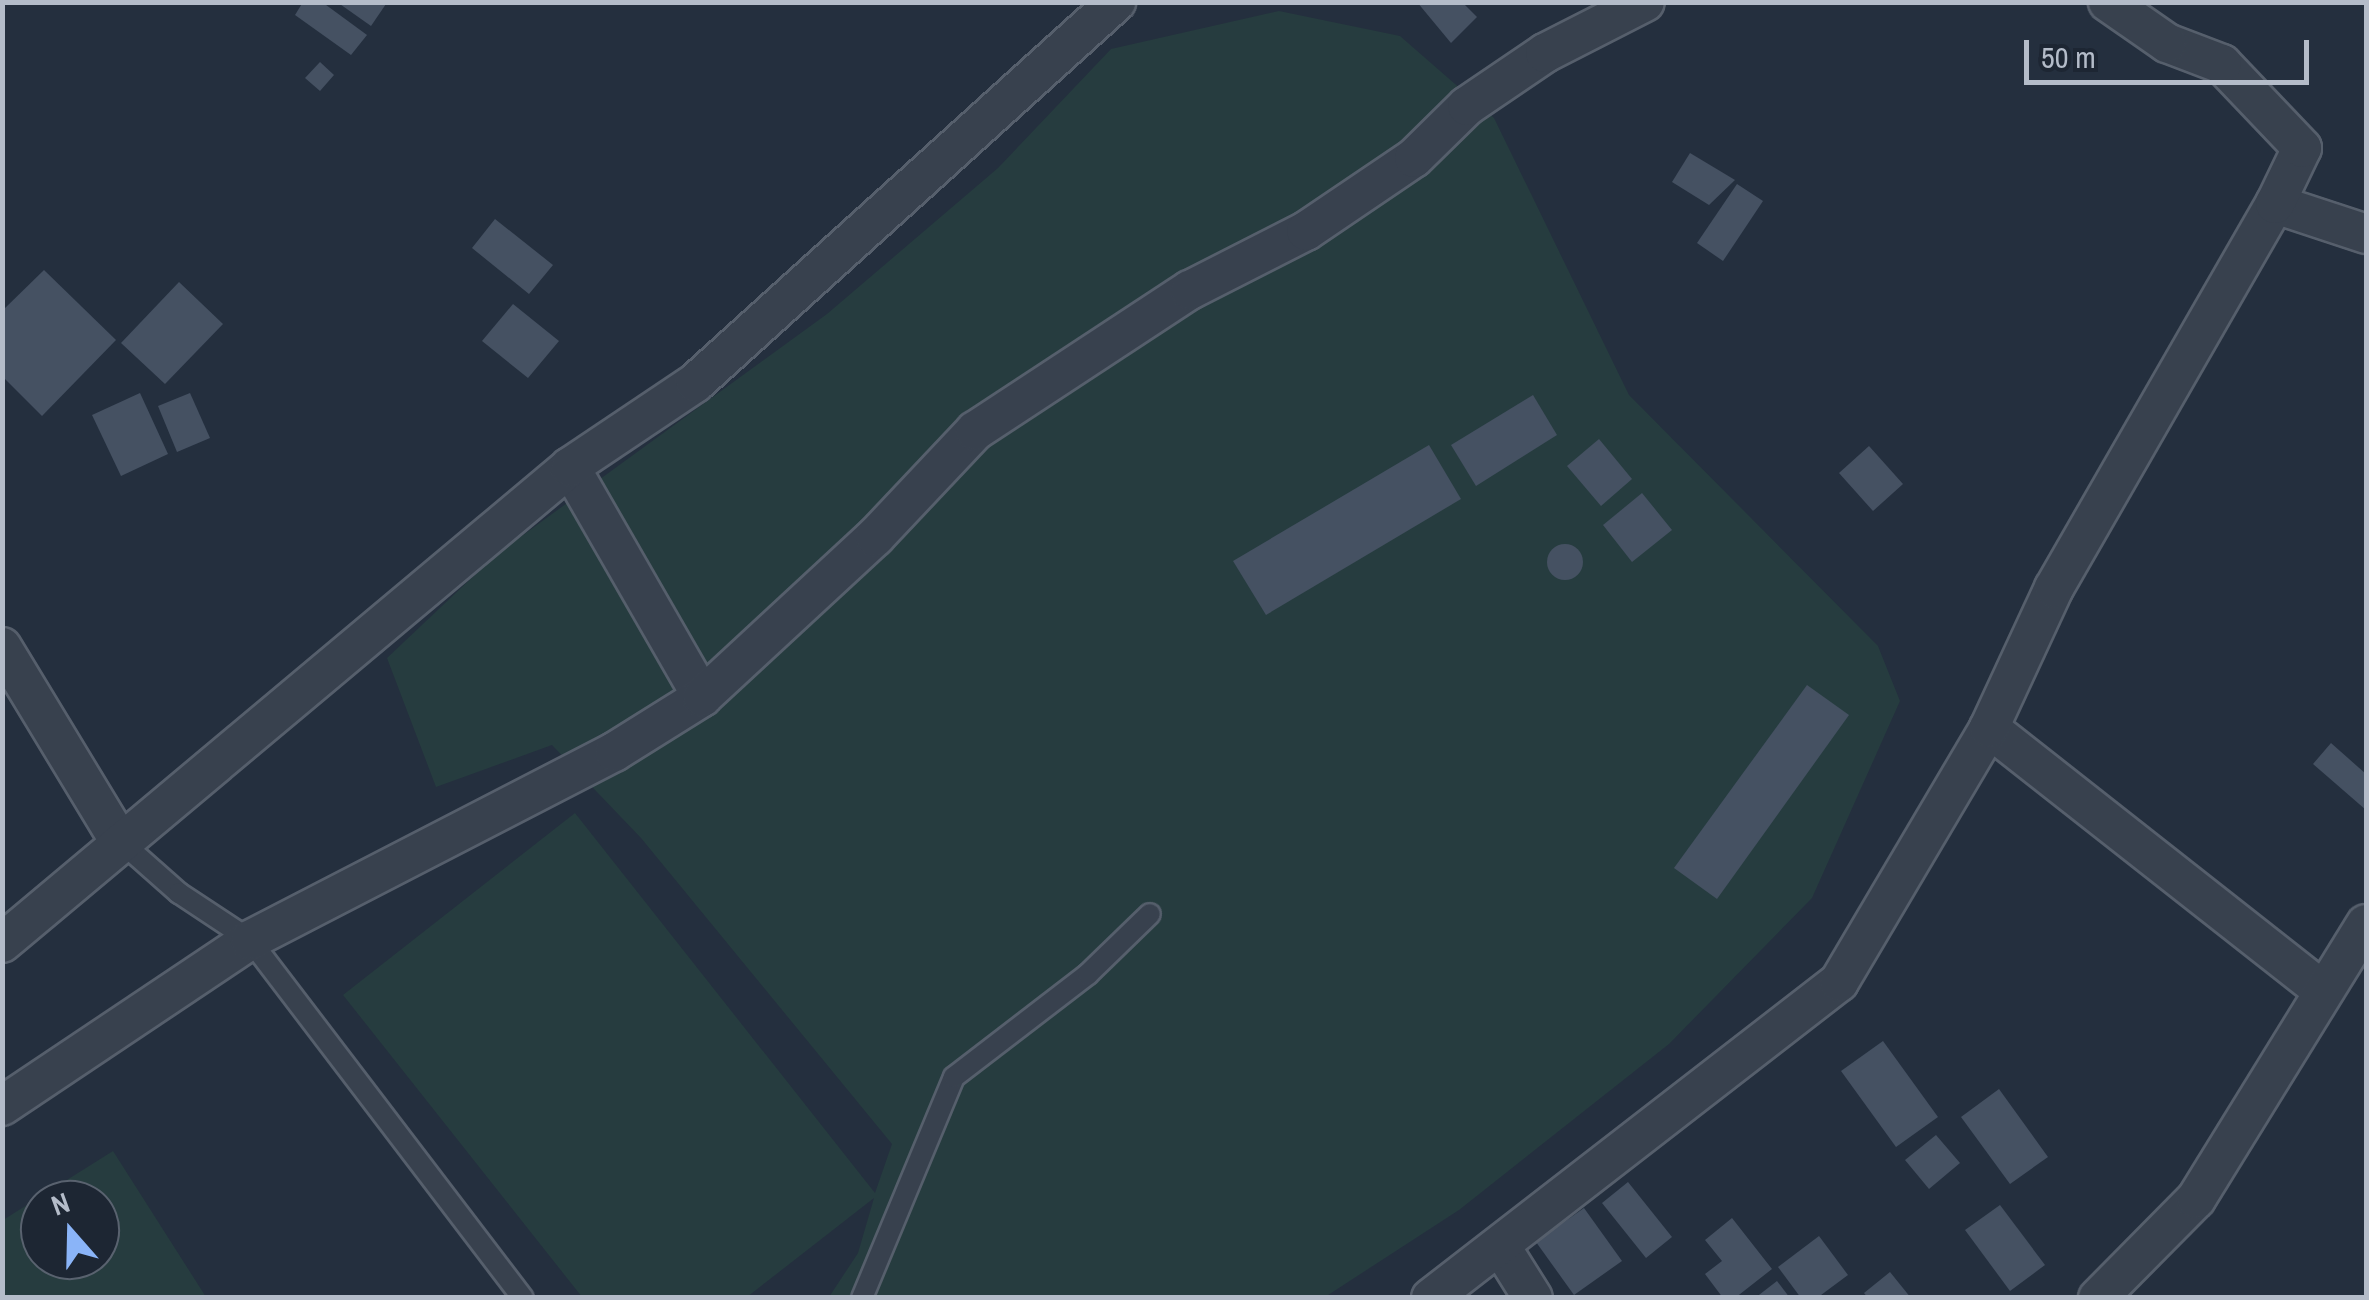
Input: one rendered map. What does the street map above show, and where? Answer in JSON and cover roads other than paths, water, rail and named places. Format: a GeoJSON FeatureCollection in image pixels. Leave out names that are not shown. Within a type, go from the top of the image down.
{"type":"FeatureCollection","features":[{"type":"Feature","properties":{"kind":"street"},"geometry":{"type":"LineString","coordinates":[[2,943],[119,840],[424,595],[570,468],[695,383],[1116,2]]}},
{"type":"Feature","properties":{"kind":"street"},"geometry":{"type":"LineString","coordinates":[[2,1106],[250,940],[614,752],[702,697],[875,536],[976,431],[1190,290],[1306,231],[1414,158],[1467,106],[1545,52],[1644,2]]}},
{"type":"Feature","properties":{"kind":"street"},"geometry":{"type":"LineString","coordinates":[[1431,1298],[1839,982],[1988,728],[2054,588],[2275,204],[2302,148],[2222,64],[2167,43],[2108,2]]}},
{"type":"Feature","properties":{"kind":"street"},"geometry":{"type":"LineString","coordinates":[[2275,204],[2366,234]]}},
{"type":"Feature","properties":{"kind":"street"},"geometry":{"type":"LineString","coordinates":[[570,468],[702,697]]}},
{"type":"Feature","properties":{"kind":"street"},"geometry":{"type":"LineString","coordinates":[[2,647],[119,840]]}},
{"type":"Feature","properties":{"kind":"street"},"geometry":{"type":"LineString","coordinates":[[1988,728],[2322,990]]}},
{"type":"Feature","properties":{"kind":"street"},"geometry":{"type":"LineString","coordinates":[[2098,1298],[2196,1199],[2366,924]]}},
{"type":"Feature","properties":{"kind":"street"},"geometry":{"type":"LineString","coordinates":[[1501,1247],[1533,1298]]}},
{"type":"Feature","properties":{"kind":"lane"},"geometry":{"type":"LineString","coordinates":[[119,840],[180,893],[250,940],[523,1298]]}},
{"type":"Feature","properties":{"kind":"lane"},"geometry":{"type":"LineString","coordinates":[[862,1298],[954,1077],[1088,974],[1150,914]]}}]}
